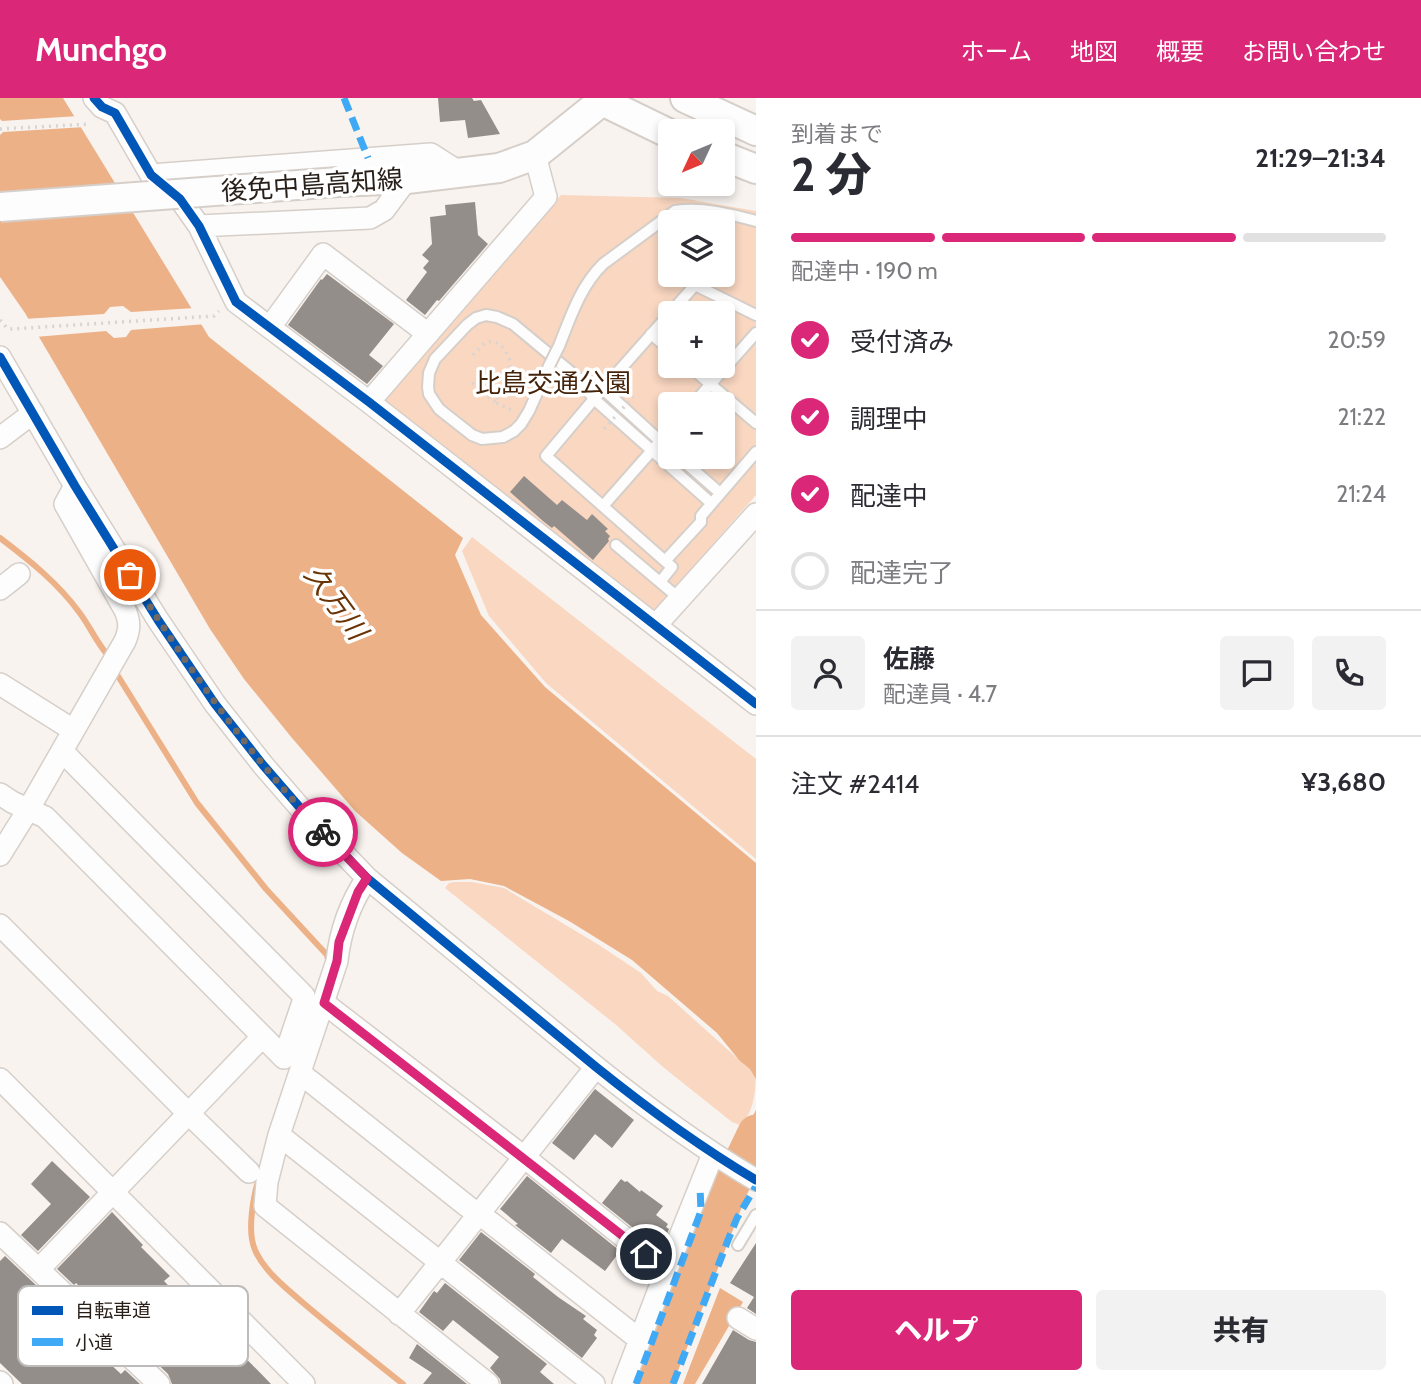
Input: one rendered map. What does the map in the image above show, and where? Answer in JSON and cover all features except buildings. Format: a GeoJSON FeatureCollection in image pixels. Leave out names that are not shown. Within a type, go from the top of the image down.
{"type":"FeatureCollection","features":[{"type":"Feature","properties":{"kind":"main road"},"geometry":{"type":"LineString","coordinates":[[685,98],[756,131]]}},
{"type":"Feature","properties":{"kind":"main road","name":"後免中島高知線"},"geometry":{"type":"LineString","coordinates":[[0,207],[407,179],[499,168],[535,155],[605,99],[658,128]]}},
{"type":"Feature","properties":{"kind":"main road"},"geometry":{"type":"LineString","coordinates":[[735,161],[756,169]]}},
{"type":"Feature","properties":{"kind":"street"},"geometry":{"type":"LineString","coordinates":[[94,98],[102,107],[115,113],[151,175],[180,200],[199,226],[236,302],[369,402],[756,704]]}},
{"type":"Feature","properties":{"kind":"street"},"geometry":{"type":"LineString","coordinates":[[151,175],[431,154],[459,172]]}},
{"type":"Feature","properties":{"kind":"street"},"geometry":{"type":"LineString","coordinates":[[369,402],[547,197],[535,155]]}},
{"type":"Feature","properties":{"kind":"street"},"geometry":{"type":"LineString","coordinates":[[199,226],[370,218],[384,210],[407,179]]}},
{"type":"Feature","properties":{"kind":"street"},"geometry":{"type":"LineString","coordinates":[[270,327],[323,254],[428,334]]}},
{"type":"Feature","properties":{"kind":"street"},"geometry":{"type":"LineString","coordinates":[[0,357],[75,486],[158,620],[215,704],[302,810],[367,878],[596,1067],[635,1098],[753,1179]]}},
{"type":"Feature","properties":{"kind":"street"},"geometry":{"type":"LineString","coordinates":[[0,438],[33,412]]}},
{"type":"Feature","properties":{"kind":"street"},"geometry":{"type":"LineString","coordinates":[[0,855],[129,631],[125,610],[65,504],[75,486]]}},
{"type":"Feature","properties":{"kind":"street"},"geometry":{"type":"LineString","coordinates":[[656,625],[752,525]]}},
{"type":"Feature","properties":{"kind":"street"},"geometry":{"type":"LineString","coordinates":[[0,589],[19,574]]}},
{"type":"Feature","properties":{"kind":"street"},"geometry":{"type":"LineString","coordinates":[[0,684],[73,730]]}},
{"type":"Feature","properties":{"kind":"street"},"geometry":{"type":"LineString","coordinates":[[0,794],[45,817],[284,1058],[303,996],[62,751]]}},
{"type":"Feature","properties":{"kind":"street"},"geometry":{"type":"LineString","coordinates":[[367,878],[358,892],[339,942],[337,961],[324,1003],[279,1135],[267,1182],[265,1206],[488,1384]]}},
{"type":"Feature","properties":{"kind":"street"},"geometry":{"type":"LineString","coordinates":[[0,925],[249,1172]]}},
{"type":"Feature","properties":{"kind":"street"},"geometry":{"type":"LineString","coordinates":[[324,1003],[524,1157],[666,1271]]}},
{"type":"Feature","properties":{"kind":"street"},"geometry":{"type":"LineString","coordinates":[[39,1269],[262,1037]]}},
{"type":"Feature","properties":{"kind":"street"},"geometry":{"type":"LineString","coordinates":[[399,1314],[596,1067]]}},
{"type":"Feature","properties":{"kind":"street"},"geometry":{"type":"LineString","coordinates":[[300,1073],[640,1340]]}},
{"type":"Feature","properties":{"kind":"street"},"geometry":{"type":"LineString","coordinates":[[0,1079],[207,1286]]}},
{"type":"Feature","properties":{"kind":"street"},"geometry":{"type":"LineString","coordinates":[[279,1135],[594,1384]]}},
{"type":"Feature","properties":{"kind":"street"},"geometry":{"type":"LineString","coordinates":[[623,1384],[666,1271],[719,1157]]}},
{"type":"Feature","properties":{"kind":"street"},"geometry":{"type":"LineString","coordinates":[[0,1233],[57,1286]]}},
{"type":"Feature","properties":{"kind":"street"},"geometry":{"type":"LineString","coordinates":[[248,1328],[304,1384]]}},
{"type":"Feature","properties":{"kind":"street"},"geometry":{"type":"LineString","coordinates":[[140,1366],[159,1384]]}},
{"type":"Feature","properties":{"kind":"lane"},"geometry":{"type":"LineString","coordinates":[[711,503],[594,399],[578,378],[513,324],[486,315],[476,318],[435,359],[429,373],[429,394],[439,409],[472,435],[482,439],[503,437],[522,424],[529,411],[549,366],[559,346],[584,288],[603,264],[675,211],[689,209],[756,221]]}},
{"type":"Feature","properties":{"kind":"lane"},"geometry":{"type":"LineString","coordinates":[[660,582],[672,567],[546,456],[695,285],[756,315]]}},
{"type":"Feature","properties":{"kind":"lane"},"geometry":{"type":"LineString","coordinates":[[703,392],[756,333]]}},
{"type":"Feature","properties":{"kind":"lane"},"geometry":{"type":"LineString","coordinates":[[651,334],[658,340]]}},
{"type":"Feature","properties":{"kind":"lane"},"geometry":{"type":"LineString","coordinates":[[578,378],[603,389],[658,439]]}},
{"type":"Feature","properties":{"kind":"lane"},"geometry":{"type":"LineString","coordinates":[[703,378],[756,423]]}},
{"type":"Feature","properties":{"kind":"lane"},"geometry":{"type":"LineString","coordinates":[[603,506],[658,443]]}},
{"type":"Feature","properties":{"kind":"lane"},"geometry":{"type":"LineString","coordinates":[[665,561],[701,522],[701,516],[711,503],[756,452]]}},
{"type":"Feature","properties":{"kind":"lane"},"geometry":{"type":"LineString","coordinates":[[692,469],[720,493]]}},
{"type":"Feature","properties":{"kind":"lane"},"geometry":{"type":"LineString","coordinates":[[616,545],[680,599]]}},
{"type":"Feature","properties":{"kind":"lane"},"geometry":{"type":"LineString","coordinates":[[738,1245],[756,1215]]}},
{"type":"Feature","properties":{"kind":"path"},"geometry":{"type":"LineString","coordinates":[[0,129],[91,124]]}},
{"type":"Feature","properties":{"kind":"path"},"geometry":{"type":"LineString","coordinates":[[0,320],[6,328],[12,329],[214,316]]}},
{"type":"Feature","properties":{"kind":"path"},"geometry":{"type":"LineString","coordinates":[[473,355],[484,344],[491,342],[506,351],[510,372],[495,402]]}},
{"type":"Feature","properties":{"kind":"path"},"geometry":{"type":"LineString","coordinates":[[472,383],[487,397],[518,413]]}},
{"type":"Feature","properties":{"kind":"path"},"geometry":{"type":"LineString","coordinates":[[604,429],[633,397]]}},
{"type":"Feature","properties":{"kind":"green space","name":"比島交通公園"},"geometry":{"type":"Polygon","coordinates":[[[561,195],[681,198],[756,211],[756,495],[653,612],[381,398],[561,195]]]}},
{"type":"Feature","properties":{"kind":"green space"},"geometry":{"type":"Polygon","coordinates":[[[472,537],[756,759],[756,859],[546,683],[489,616],[462,551],[472,537]]]}},
{"type":"Feature","properties":{"kind":"green space"},"geometry":{"type":"Polygon","coordinates":[[[449,883],[504,888],[599,945],[641,973],[657,991],[668,996],[737,1058],[756,1065],[752,1105],[740,1125],[732,1122],[663,1067],[615,1024],[445,888],[449,883]]]}},
{"type":"Feature","properties":{"kind":"water","name":"久万川"},"geometry":{"type":"Polygon","coordinates":[[[0,98],[63,98],[209,337],[463,538],[455,555],[481,615],[545,687],[756,863],[756,1079],[717,1033],[632,960],[569,921],[504,886],[470,879],[441,881],[402,853],[355,811],[244,679],[210,629],[25,313],[0,277],[0,98]]]}},
{"type":"Feature","properties":{"kind":"water"},"geometry":{"type":"Polygon","coordinates":[[[756,1110],[756,1146],[737,1185],[725,1177],[756,1110]]]}},
{"type":"Feature","properties":{"kind":"water"},"geometry":{"type":"Polygon","coordinates":[[[720,1288],[743,1302],[695,1384],[683,1384],[720,1288]]]}},
{"type":"Feature","properties":{"kind":"pier"},"geometry":{"type":"Polygon","coordinates":[[[78,116],[85,127],[3,132],[0,135],[0,119],[78,116]]]}},
{"type":"Feature","properties":{"kind":"pier"},"geometry":{"type":"Polygon","coordinates":[[[123,306],[131,312],[195,308],[206,324],[131,330],[126,337],[114,338],[106,331],[35,337],[24,319],[104,314],[110,307],[123,306]]]}},
{"type":"Feature","properties":{"kind":"waterway"},"geometry":{"type":"LineString","coordinates":[[0,538],[62,591],[106,653]]}},
{"type":"Feature","properties":{"kind":"waterway"},"geometry":{"type":"LineString","coordinates":[[118,676],[197,803],[266,889],[327,955],[328,960]]}},
{"type":"Feature","properties":{"kind":"waterway"},"geometry":{"type":"LineString","coordinates":[[653,1384],[729,1189],[756,1133]]}},
{"type":"Feature","properties":{"kind":"waterway"},"geometry":{"type":"LineString","coordinates":[[258,1181],[251,1234],[255,1250],[264,1265],[302,1302],[403,1384]]}},
{"type":"Feature","properties":{"kind":"marked path"},"geometry":{"type":"LineString","coordinates":[[344,98],[368,158]]}},
{"type":"Feature","properties":{"kind":"marked path"},"geometry":{"type":"LineString","coordinates":[[673,1384],[737,1218],[756,1186]]}},
{"type":"Feature","properties":{"kind":"marked path"},"geometry":{"type":"LineString","coordinates":[[636,1384],[701,1211],[700,1187]]}},
{"type":"Feature","properties":{"kind":"cycle path"},"geometry":{"type":"LineString","coordinates":[[94,98],[102,107],[115,113],[151,175],[180,199],[199,226],[236,302],[369,402],[756,704]]}},
{"type":"Feature","properties":{"kind":"cycle path"},"geometry":{"type":"LineString","coordinates":[[0,357],[75,486],[158,620],[215,704],[302,810],[367,878],[596,1067],[674,1126],[756,1180]]}},
{"type":"Feature","properties":{"kind":"way so far"},"geometry":{"type":"LineString","coordinates":[[130,575],[215,704],[263,765],[323,832]]}},
{"type":"Feature","properties":{"kind":"route"},"geometry":{"type":"LineString","coordinates":[[323,832],[367,878],[358,892],[339,942],[337,961],[324,1003],[646,1254]]}}]}
